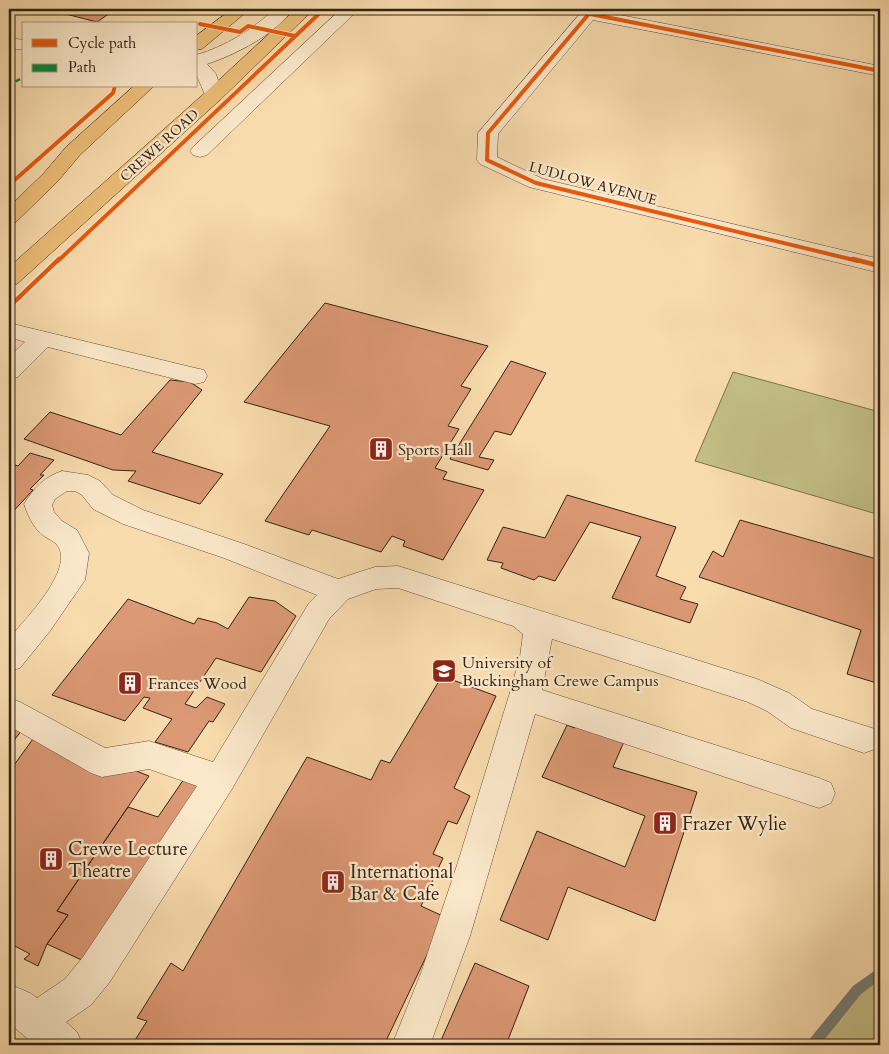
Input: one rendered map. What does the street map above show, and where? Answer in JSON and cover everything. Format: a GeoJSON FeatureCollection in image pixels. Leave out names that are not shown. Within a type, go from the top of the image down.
{"type":"FeatureCollection","features":[{"type":"Feature","properties":{"kind":"main road"},"geometry":{"type":"LineString","coordinates":[[198,42],[242,9]]}},
{"type":"Feature","properties":{"kind":"main road","name":"CREWE ROAD"},"geometry":{"type":"LineString","coordinates":[[9,279],[214,95],[306,9]]}},
{"type":"Feature","properties":{"kind":"main road"},"geometry":{"type":"LineString","coordinates":[[9,218],[51,177],[73,151],[143,88]]}},
{"type":"Feature","properties":{"kind":"street"},"geometry":{"type":"LineString","coordinates":[[198,61],[222,55],[243,44],[285,9]]}},
{"type":"Feature","properties":{"kind":"street","name":"CREWE ROAD"},"geometry":{"type":"LineString","coordinates":[[200,151],[351,9]]}},
{"type":"Feature","properties":{"kind":"street"},"geometry":{"type":"LineString","coordinates":[[592,11],[880,71]]}},
{"type":"Feature","properties":{"kind":"street","name":"LUDLOW AVENUE"},"geometry":{"type":"LineString","coordinates":[[592,11],[488,133],[487,160],[536,182],[880,266]]}},
{"type":"Feature","properties":{"kind":"street"},"geometry":{"type":"LineString","coordinates":[[9,42],[22,44]]}},
{"type":"Feature","properties":{"kind":"street"},"geometry":{"type":"LineString","coordinates":[[198,64],[207,74],[214,95]]}},
{"type":"Feature","properties":{"kind":"street"},"geometry":{"type":"LineString","coordinates":[[9,330],[195,376]]}},
{"type":"Feature","properties":{"kind":"street"},"geometry":{"type":"LineString","coordinates":[[9,371],[42,339]]}},
{"type":"Feature","properties":{"kind":"street"},"geometry":{"type":"LineString","coordinates":[[9,659],[40,622],[71,580],[76,553],[67,537],[52,528],[42,516],[38,504],[46,492],[62,481],[79,482],[91,488],[103,502],[133,517],[234,551],[338,591]]}},
{"type":"Feature","properties":{"kind":"street"},"geometry":{"type":"LineString","coordinates":[[46,1031],[96,970],[220,779],[319,611],[338,591],[376,578],[398,577],[757,692],[778,702],[802,719],[864,739]]}},
{"type":"Feature","properties":{"kind":"street"},"geometry":{"type":"LineString","coordinates":[[411,1045],[430,1000],[480,845],[524,697],[538,629],[523,618]]}},
{"type":"Feature","properties":{"kind":"street"},"geometry":{"type":"LineString","coordinates":[[524,697],[819,793]]}},
{"type":"Feature","properties":{"kind":"street"},"geometry":{"type":"LineString","coordinates":[[9,711],[102,763],[149,755],[220,779]]}},
{"type":"Feature","properties":{"kind":"shaded area"},"geometry":{"type":"Polygon","coordinates":[[[733,372],[880,412],[880,515],[695,461],[733,372]]]}},
{"type":"Feature","properties":{"kind":"shaded area"},"geometry":{"type":"Polygon","coordinates":[[[880,973],[880,1045],[812,1045],[857,990],[880,973]]]}},
{"type":"Feature","properties":{"kind":"building"},"geometry":{"type":"Polygon","coordinates":[[[46,9],[116,9],[97,22],[46,9]]]}},
{"type":"Feature","properties":{"kind":"building","name":"Sports Hall"},"geometry":{"type":"Polygon","coordinates":[[[325,303],[488,346],[461,386],[471,389],[448,426],[459,429],[435,468],[447,472],[443,479],[484,490],[443,560],[403,546],[405,541],[392,536],[381,552],[312,530],[309,535],[265,521],[330,426],[244,402],[325,303]]]}},
{"type":"Feature","properties":{"kind":"building"},"geometry":{"type":"Polygon","coordinates":[[[511,361],[546,373],[511,435],[495,431],[479,457],[494,460],[488,470],[450,459],[511,361]]]}},
{"type":"Feature","properties":{"kind":"building"},"geometry":{"type":"Polygon","coordinates":[[[170,380],[190,382],[202,390],[152,452],[223,474],[200,504],[128,481],[136,471],[113,470],[24,439],[50,412],[121,435],[170,380]]]}},
{"type":"Feature","properties":{"kind":"building"},"geometry":{"type":"Polygon","coordinates":[[[30,453],[54,460],[40,475],[44,475],[30,489],[33,490],[9,516],[9,469],[15,465],[18,466],[30,453]]]}},
{"type":"Feature","properties":{"kind":"building"},"geometry":{"type":"Polygon","coordinates":[[[567,495],[676,527],[656,576],[686,587],[680,599],[698,604],[690,623],[612,598],[641,537],[590,522],[555,581],[539,576],[534,580],[501,568],[503,563],[487,560],[503,527],[545,538],[567,495]]]}},
{"type":"Feature","properties":{"kind":"building"},"geometry":{"type":"Polygon","coordinates":[[[740,520],[880,560],[880,684],[847,674],[861,630],[699,577],[713,551],[723,557],[740,520]]]}},
{"type":"Feature","properties":{"kind":"building","name":"Frances Wood"},"geometry":{"type":"Polygon","coordinates":[[[249,597],[275,601],[296,616],[261,672],[216,658],[185,704],[196,708],[207,697],[225,704],[213,722],[209,721],[188,752],[155,742],[172,719],[143,708],[150,698],[144,697],[125,721],[52,695],[128,599],[194,624],[198,618],[217,623],[228,629],[249,597]]]}},
{"type":"Feature","properties":{"kind":"building","name":"International Bar & Cafe"},"geometry":{"type":"Polygon","coordinates":[[[442,676],[496,696],[454,788],[470,796],[457,824],[448,821],[433,854],[443,858],[421,906],[445,917],[384,1045],[132,1045],[147,1021],[137,1018],[171,963],[183,971],[307,757],[371,780],[381,760],[390,763],[442,676]]]}},
{"type":"Feature","properties":{"kind":"building","name":"Frazer Wylie"},"geometry":{"type":"Polygon","coordinates":[[[579,714],[629,730],[613,767],[697,792],[655,921],[568,887],[548,940],[500,920],[537,831],[625,867],[645,816],[542,777],[567,725],[575,728],[579,714]]]}},
{"type":"Feature","properties":{"kind":"building"},"geometry":{"type":"Polygon","coordinates":[[[9,724],[22,730],[9,747],[9,724]]]}},
{"type":"Feature","properties":{"kind":"building","name":"Crewe Lecture Theatre"},"geometry":{"type":"Polygon","coordinates":[[[38,732],[149,776],[57,911],[68,915],[47,944],[38,966],[24,959],[30,954],[9,943],[9,772],[38,732]]]}},
{"type":"Feature","properties":{"kind":"building"},"geometry":{"type":"Polygon","coordinates":[[[184,779],[200,787],[88,963],[47,944],[68,915],[57,911],[128,807],[158,817],[184,779]]]}},
{"type":"Feature","properties":{"kind":"building"},"geometry":{"type":"Polygon","coordinates":[[[475,963],[529,986],[506,1045],[439,1045],[475,963]]]}},
{"type":"Feature","properties":{"kind":"waterway"},"geometry":{"type":"LineString","coordinates":[[812,1045],[857,990],[880,973]]}},
{"type":"Feature","properties":{"kind":"marked path"},"geometry":{"type":"LineString","coordinates":[[9,85],[22,78]]}},
{"type":"Feature","properties":{"kind":"cycle path"},"geometry":{"type":"LineString","coordinates":[[9,307],[324,9]]}},
{"type":"Feature","properties":{"kind":"cycle path"},"geometry":{"type":"LineString","coordinates":[[593,9],[488,133],[487,160],[536,183],[880,266]]}},
{"type":"Feature","properties":{"kind":"cycle path"},"geometry":{"type":"LineString","coordinates":[[590,14],[880,71]]}},
{"type":"Feature","properties":{"kind":"cycle path"},"geometry":{"type":"LineString","coordinates":[[200,24],[240,32],[248,26],[295,36]]}},
{"type":"Feature","properties":{"kind":"cycle path"},"geometry":{"type":"LineString","coordinates":[[9,185],[113,93],[114,88]]}},
{"type":"Feature","properties":{"kind":"place","name":"Sports Hall"},"geometry":{"type":"Point","coordinates":[381,449]}},
{"type":"Feature","properties":{"kind":"place","name":"University of Buckingham Crewe Campus"},"geometry":{"type":"Point","coordinates":[444,671]}},
{"type":"Feature","properties":{"kind":"place","name":"Frances Wood"},"geometry":{"type":"Point","coordinates":[130,683]}},
{"type":"Feature","properties":{"kind":"place","name":"Frazer Wylie"},"geometry":{"type":"Point","coordinates":[665,823]}},
{"type":"Feature","properties":{"kind":"place","name":"Crewe Lecture Theatre"},"geometry":{"type":"Point","coordinates":[51,859]}},
{"type":"Feature","properties":{"kind":"place","name":"International Bar & Cafe"},"geometry":{"type":"Point","coordinates":[333,882]}}]}
